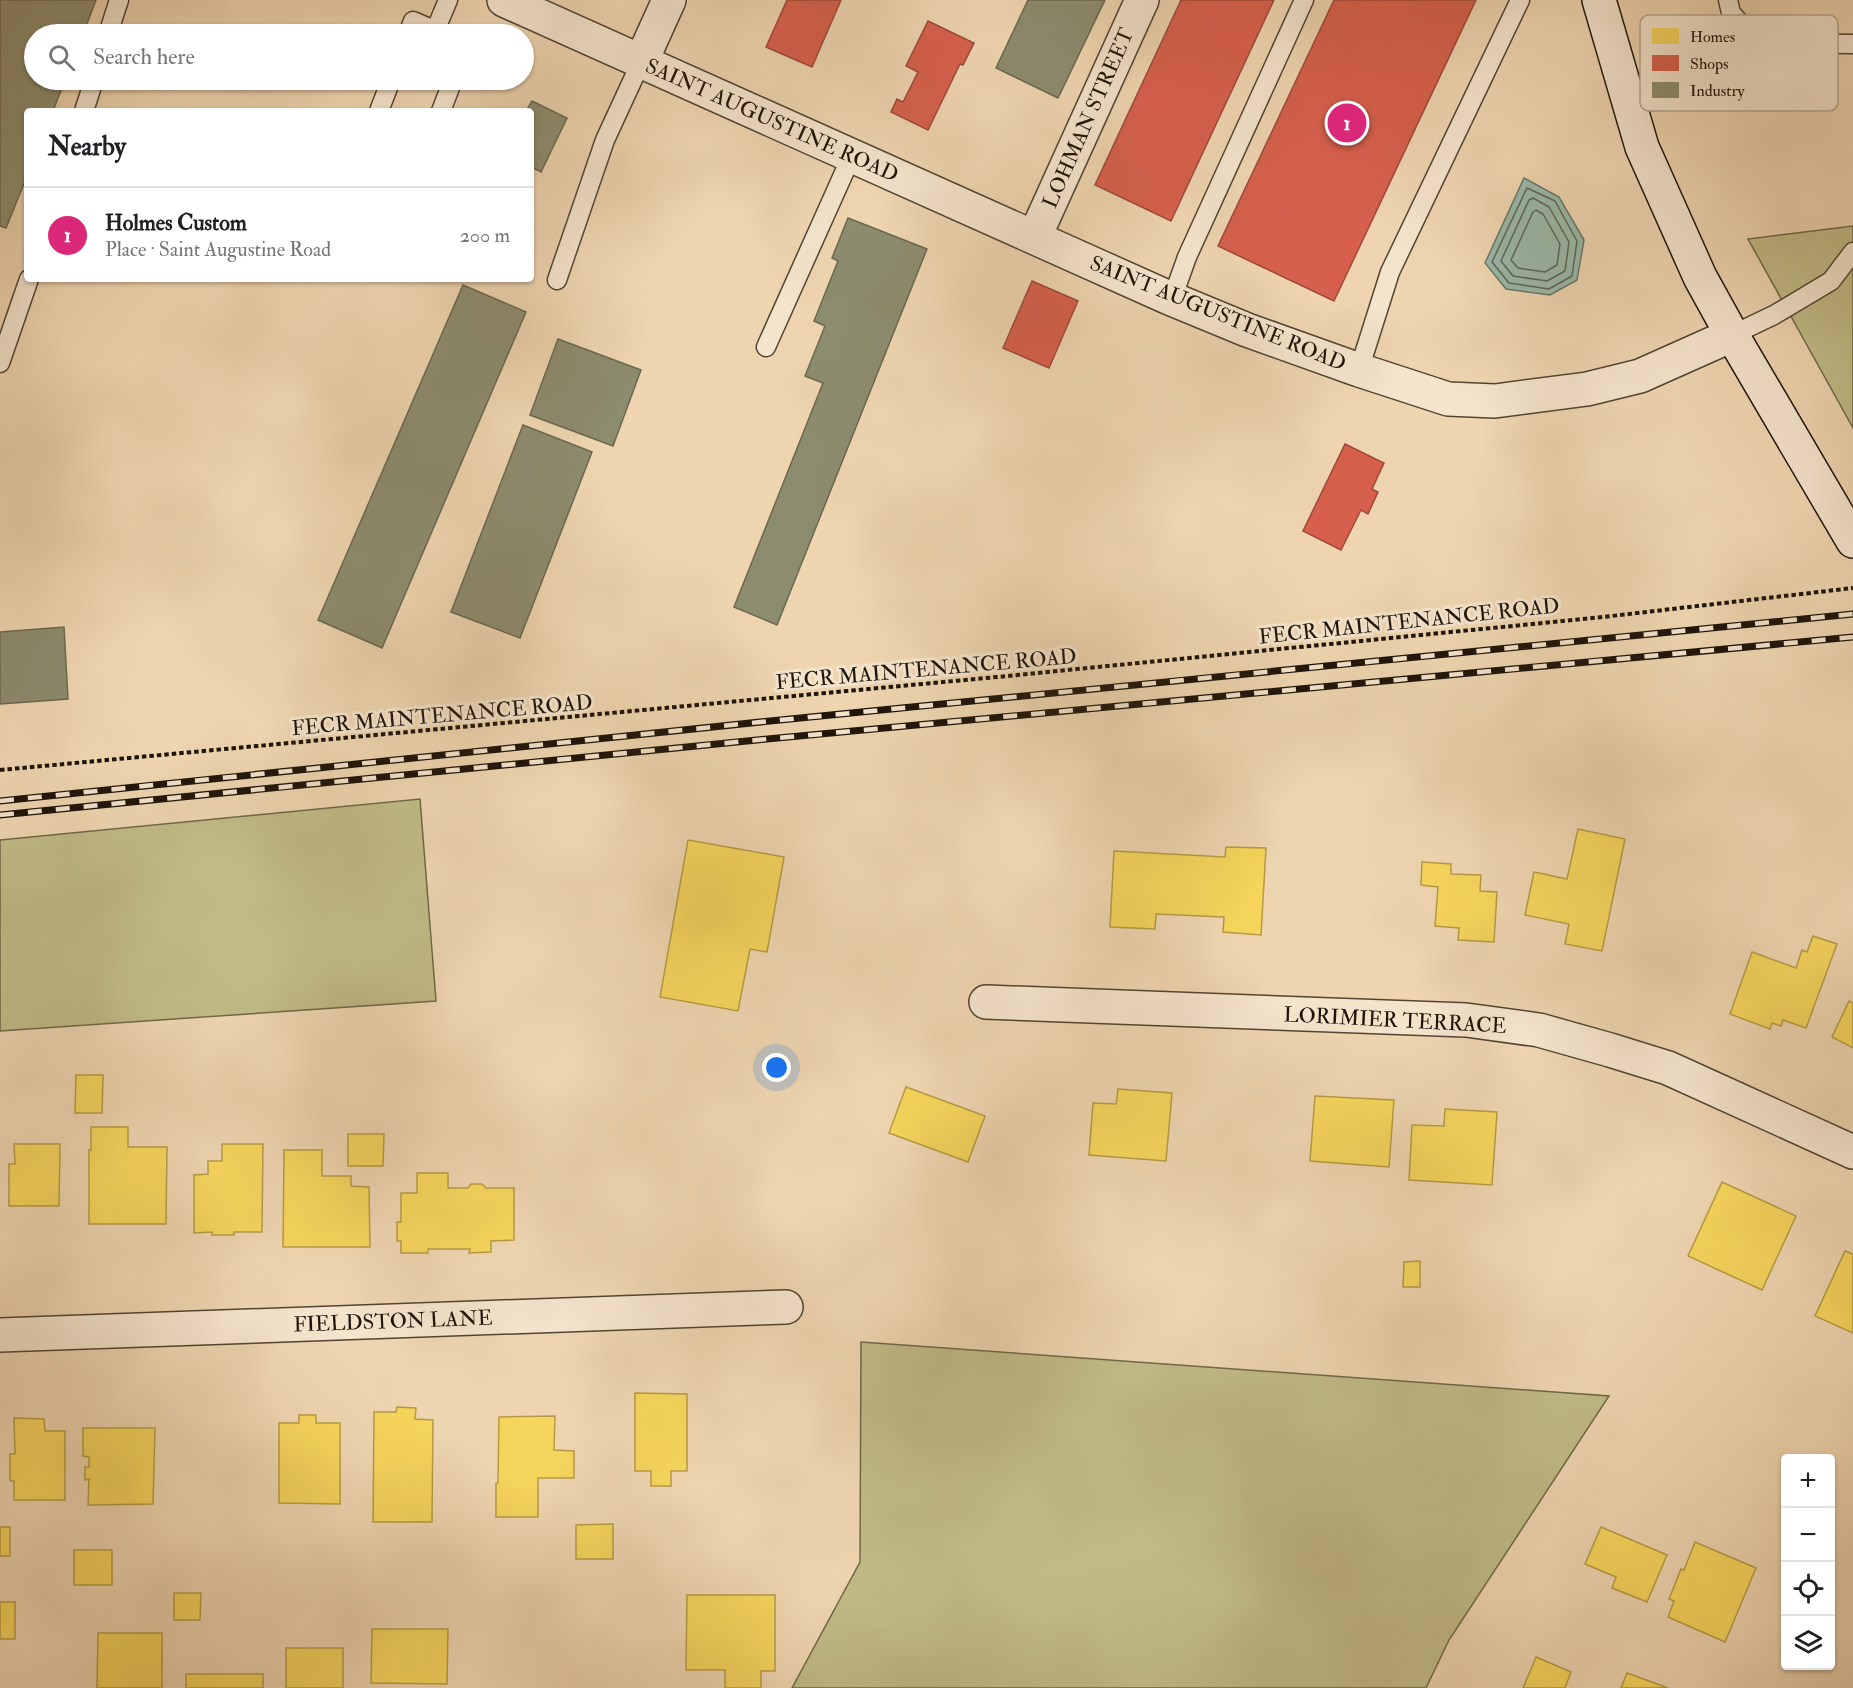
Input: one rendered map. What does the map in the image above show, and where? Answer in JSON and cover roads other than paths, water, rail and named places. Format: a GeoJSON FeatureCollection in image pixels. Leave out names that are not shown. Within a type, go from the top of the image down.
{"type":"FeatureCollection","features":[{"type":"Feature","properties":{"kind":"street","name":"SAINT AUGUSTINE ROAD"},"geometry":{"type":"LineString","coordinates":[[504,0],[1172,299],[1247,330],[1448,399],[1495,400],[1587,389],[1640,376],[1732,335]]}},
{"type":"Feature","properties":{"kind":"street"},"geometry":{"type":"LineString","coordinates":[[641,62],[669,0]]}},
{"type":"Feature","properties":{"kind":"street","name":"LOHMAN STREET"},"geometry":{"type":"LineString","coordinates":[[1035,236],[1142,0]]}},
{"type":"Feature","properties":{"kind":"street"},"geometry":{"type":"LineString","coordinates":[[1599,0],[1642,147],[1700,277],[1853,541]]}},
{"type":"Feature","properties":{"kind":"street","name":"LORIMIER TERRACE"},"geometry":{"type":"LineString","coordinates":[[986,1002],[1466,1020],[1539,1030],[1668,1068],[1853,1152]]}},
{"type":"Feature","properties":{"kind":"street","name":"FIELDSTON LANE"},"geometry":{"type":"LineString","coordinates":[[0,1335],[786,1308]]}},
{"type":"Feature","properties":{"kind":"lane"},"geometry":{"type":"LineString","coordinates":[[111,24],[119,0]]}},
{"type":"Feature","properties":{"kind":"lane"},"geometry":{"type":"LineString","coordinates":[[441,24],[448,0]]}},
{"type":"Feature","properties":{"kind":"lane"},"geometry":{"type":"LineString","coordinates":[[1172,299],[1187,256],[1304,0]]}},
{"type":"Feature","properties":{"kind":"lane"},"geometry":{"type":"LineString","coordinates":[[1359,370],[1390,272],[1520,0]]}},
{"type":"Feature","properties":{"kind":"lane"},"geometry":{"type":"LineString","coordinates":[[1728,0],[1733,15]]}},
{"type":"Feature","properties":{"kind":"lane"},"geometry":{"type":"LineString","coordinates":[[1838,44],[1853,44]]}},
{"type":"Feature","properties":{"kind":"lane"},"geometry":{"type":"LineString","coordinates":[[557,280],[605,140],[641,62]]}},
{"type":"Feature","properties":{"kind":"lane"},"geometry":{"type":"LineString","coordinates":[[85,108],[91,90]]}},
{"type":"Feature","properties":{"kind":"lane"},"geometry":{"type":"LineString","coordinates":[[380,108],[387,90]]}},
{"type":"Feature","properties":{"kind":"lane"},"geometry":{"type":"LineString","coordinates":[[442,108],[449,90]]}},
{"type":"Feature","properties":{"kind":"lane"},"geometry":{"type":"LineString","coordinates":[[766,347],[852,155]]}},
{"type":"Feature","properties":{"kind":"lane"},"geometry":{"type":"LineString","coordinates":[[1732,335],[1774,315],[1831,281],[1853,252]]}},
{"type":"Feature","properties":{"kind":"lane"},"geometry":{"type":"LineString","coordinates":[[0,363],[28,282]]}},
{"type":"Feature","properties":{"kind":"water"},"geometry":{"type":"Polygon","coordinates":[[[1524,178],[1559,197],[1584,240],[1577,280],[1550,295],[1506,289],[1485,263],[1524,178]]]}},
{"type":"Feature","properties":{"kind":"railway"},"geometry":{"type":"LineString","coordinates":[[0,801],[770,721],[1853,614]]}},
{"type":"Feature","properties":{"kind":"railway"},"geometry":{"type":"LineString","coordinates":[[0,815],[757,740],[1853,637]]}},
{"type":"Feature","properties":{"kind":"place","name":"Holmes Custom"},"geometry":{"type":"Point","coordinates":[1347,123]}}]}
